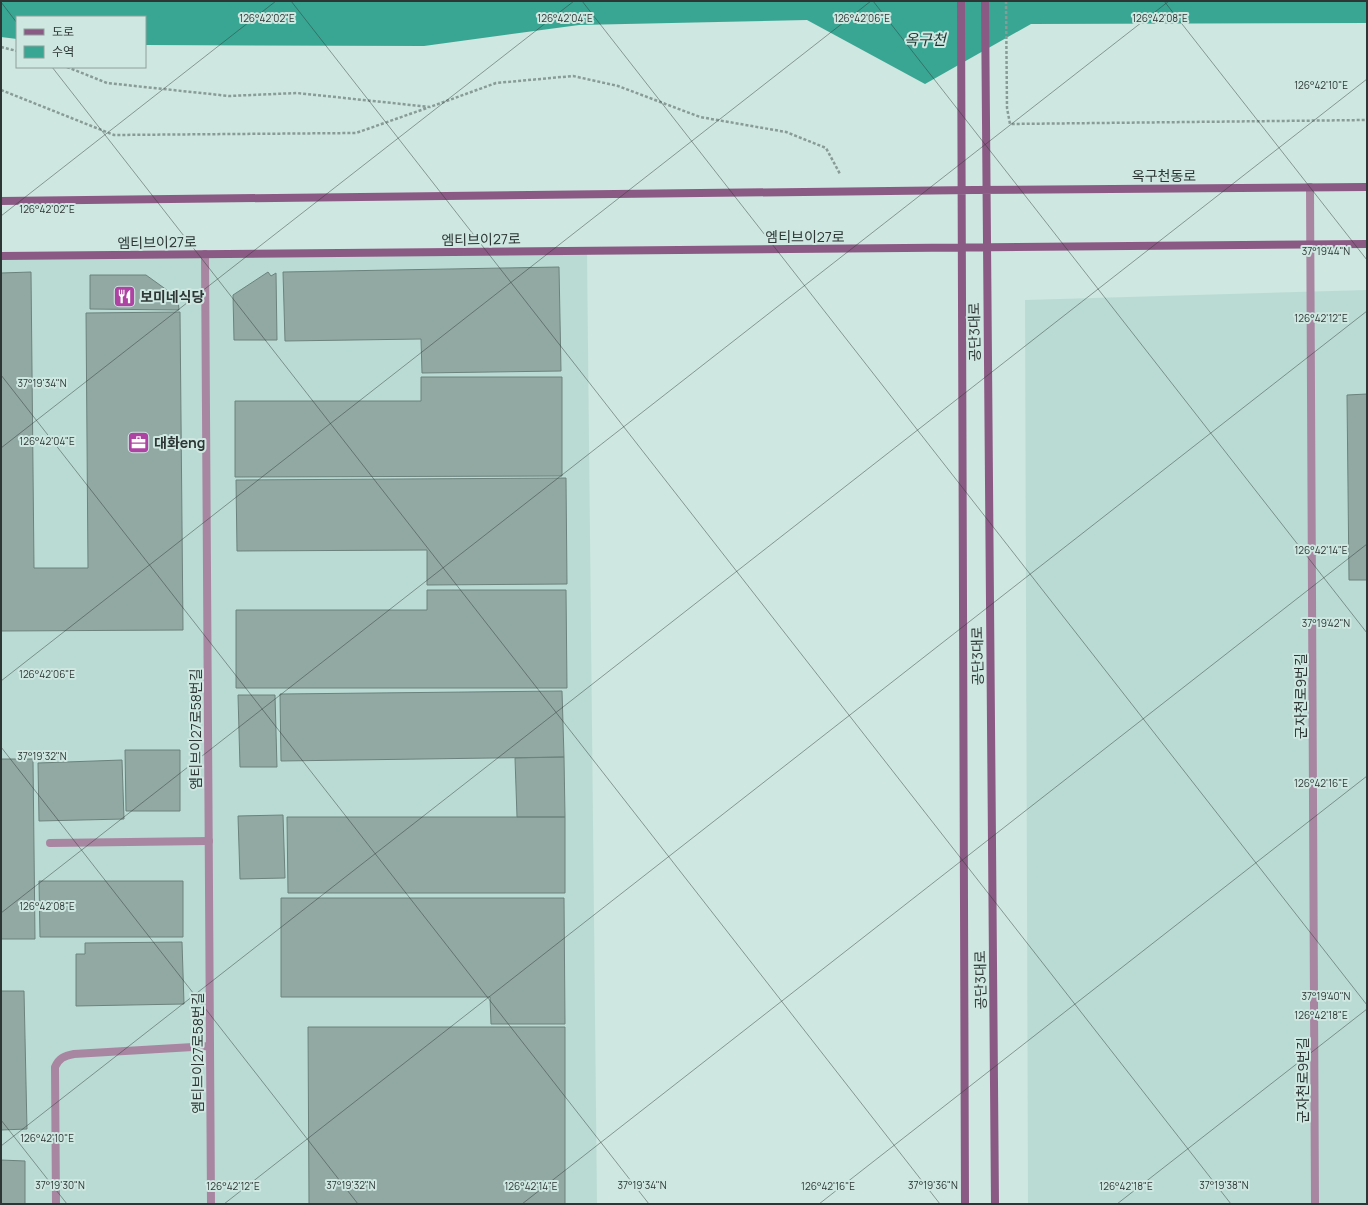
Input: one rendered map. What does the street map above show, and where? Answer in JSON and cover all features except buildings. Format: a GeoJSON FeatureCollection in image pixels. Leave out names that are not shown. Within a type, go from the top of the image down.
{"type":"FeatureCollection","features":[{"type":"Feature","properties":{"kind":"main road","name":"공단3대로"},"geometry":{"type":"LineString","coordinates":[[961,1],[965,1204]]}},
{"type":"Feature","properties":{"kind":"main road","name":"공단3대로"},"geometry":{"type":"LineString","coordinates":[[985,1],[995,1204]]}},
{"type":"Feature","properties":{"kind":"main road","name":"옥구천동로"},"geometry":{"type":"LineString","coordinates":[[962,190],[1367,187]]}},
{"type":"Feature","properties":{"kind":"main road"},"geometry":{"type":"LineString","coordinates":[[1,201],[962,190]]}},
{"type":"Feature","properties":{"kind":"main road"},"geometry":{"type":"LineString","coordinates":[[962,248],[1367,244]]}},
{"type":"Feature","properties":{"kind":"main road","name":"엠티브이27로"},"geometry":{"type":"LineString","coordinates":[[1,256],[962,248]]}},
{"type":"Feature","properties":{"kind":"street","name":"군자천로9번길"},"geometry":{"type":"LineString","coordinates":[[1310,187],[1315,1204]]}},
{"type":"Feature","properties":{"kind":"street","name":"엠티브이27로58번길"},"geometry":{"type":"LineString","coordinates":[[205,254],[211,1204]]}},
{"type":"Feature","properties":{"kind":"street"},"geometry":{"type":"LineString","coordinates":[[50,843],[209,841]]}},
{"type":"Feature","properties":{"kind":"street"},"geometry":{"type":"LineString","coordinates":[[56,1204],[55,1067],[58,1060],[65,1056],[74,1054],[210,1046]]}},
{"type":"Feature","properties":{"kind":"path"},"geometry":{"type":"LineString","coordinates":[[1006,1],[1007,108],[1010,124],[1367,120]]}},
{"type":"Feature","properties":{"kind":"path"},"geometry":{"type":"LineString","coordinates":[[1,48],[16,51]]}},
{"type":"Feature","properties":{"kind":"path"},"geometry":{"type":"LineString","coordinates":[[69,68],[106,83],[229,96],[297,94],[430,107]]}},
{"type":"Feature","properties":{"kind":"path"},"geometry":{"type":"LineString","coordinates":[[1,90],[114,135],[356,133],[496,83],[573,76],[618,86],[700,117],[786,132],[826,148],[849,191]]}},
{"type":"Feature","properties":{"kind":"shaded area"},"geometry":{"type":"Polygon","coordinates":[[[587,251],[597,1204],[1,1204],[1,253],[587,251]]]}},
{"type":"Feature","properties":{"kind":"shaded area"},"geometry":{"type":"Polygon","coordinates":[[[1367,290],[1367,1204],[1028,1204],[1025,300],[1367,290]]]}},
{"type":"Feature","properties":{"kind":"water","name":"옥구천"},"geometry":{"type":"Polygon","coordinates":[[[1,1],[1367,1],[1367,23],[1031,24],[925,84],[807,20],[579,25],[424,46],[146,45],[146,16],[16,16],[16,39],[1,37],[1,1]]]}},
{"type":"Feature","properties":{"kind":"place","name":"보미네식당"},"geometry":{"type":"Point","coordinates":[124,296]}},
{"type":"Feature","properties":{"kind":"place","name":"대화eng"},"geometry":{"type":"Point","coordinates":[139,442]}}]}
